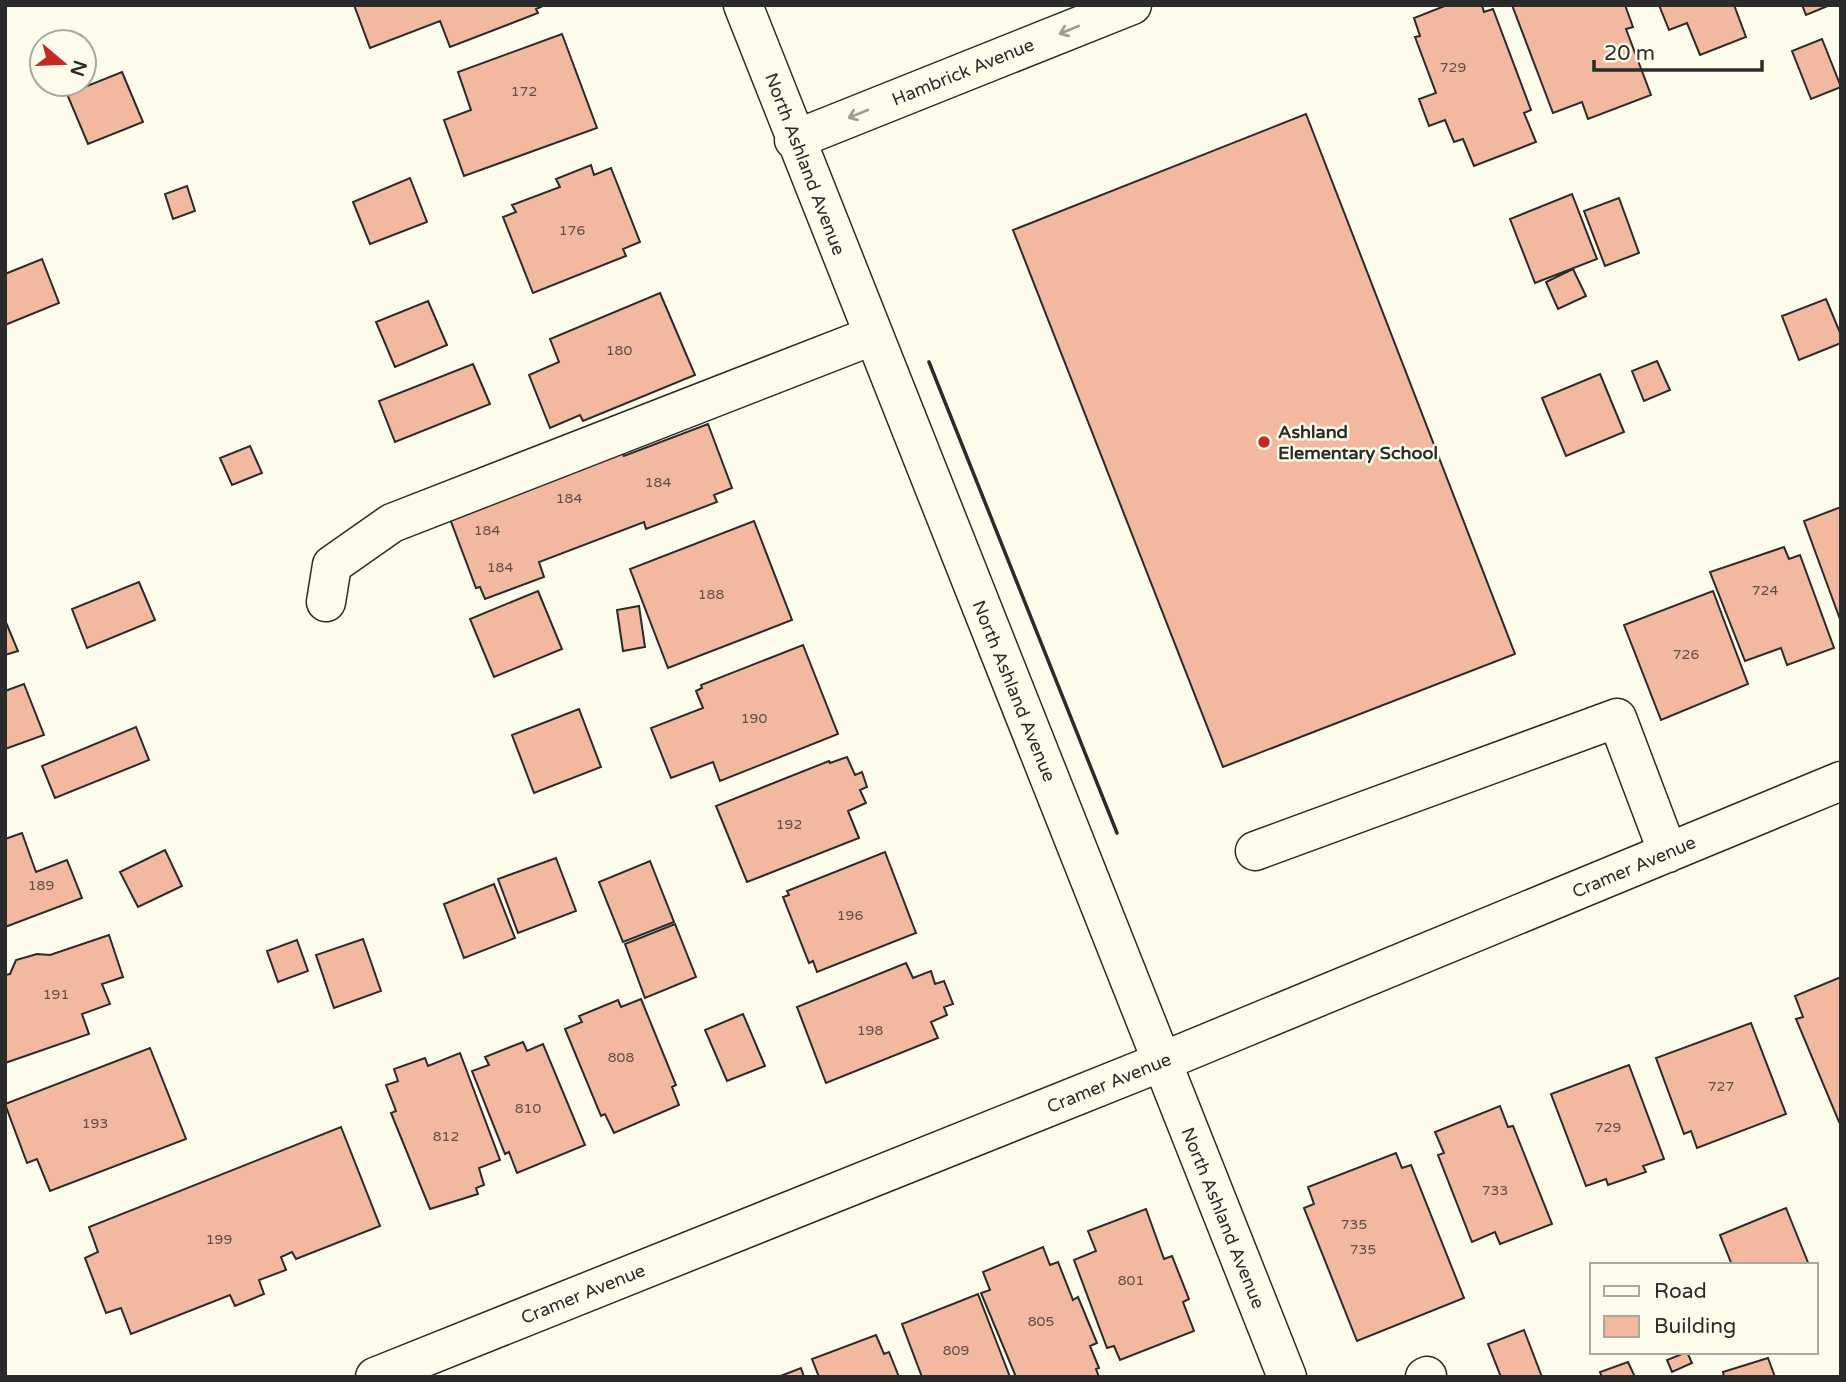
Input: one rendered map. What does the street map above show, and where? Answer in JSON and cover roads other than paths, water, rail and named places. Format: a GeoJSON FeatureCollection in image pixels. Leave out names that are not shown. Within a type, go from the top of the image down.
{"type":"FeatureCollection","features":[{"type":"Feature","properties":{"kind":"street","name":"North Ashland Avenue"},"geometry":{"type":"LineString","coordinates":[[743,5],[794,140],[1287,1377]]}},
{"type":"Feature","properties":{"kind":"street","name":"Hambrick Avenue"},"geometry":{"type":"LineString","coordinates":[[794,140],[1132,5]]}},
{"type":"Feature","properties":{"kind":"street"},"geometry":{"type":"LineString","coordinates":[[326,602],[332,565],[392,523],[872,336]]}},
{"type":"Feature","properties":{"kind":"street"},"geometry":{"type":"LineString","coordinates":[[1255,851],[1617,718],[1668,853]]}},
{"type":"Feature","properties":{"kind":"street","name":"Cramer Avenue"},"geometry":{"type":"LineString","coordinates":[[375,1377],[1161,1062],[1841,781]]}},
{"type":"Feature","properties":{"kind":"place","name":"Ashland Elementary School"},"geometry":{"type":"Point","coordinates":[1264,442]}}]}
